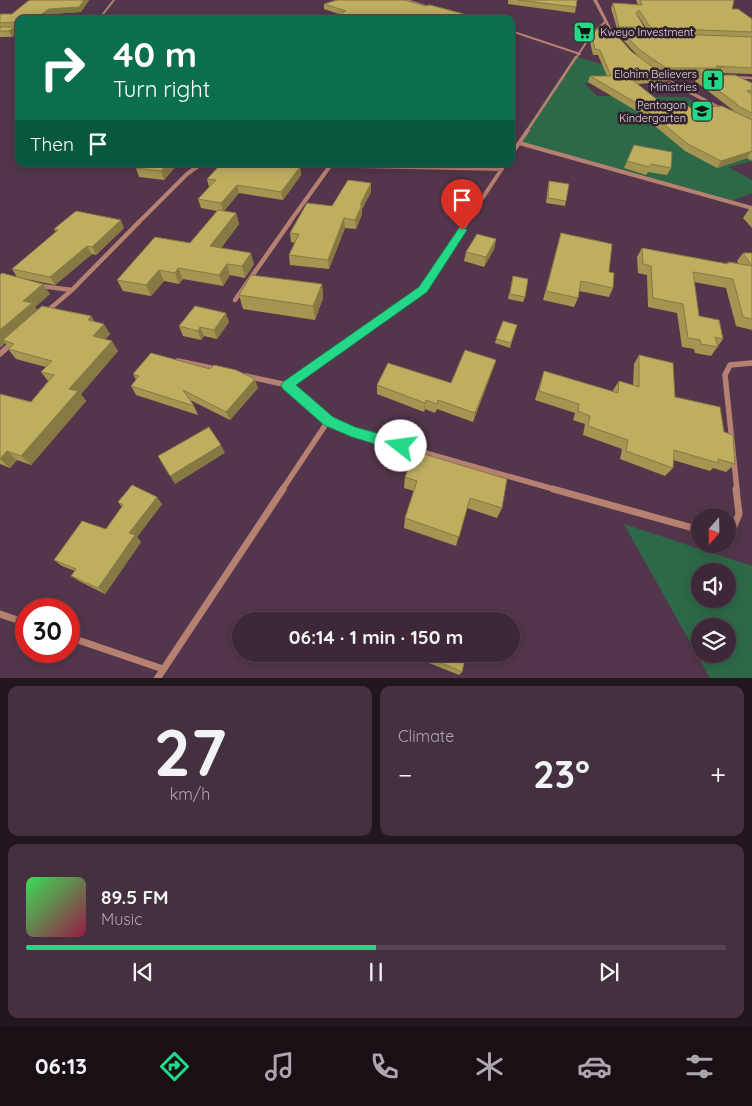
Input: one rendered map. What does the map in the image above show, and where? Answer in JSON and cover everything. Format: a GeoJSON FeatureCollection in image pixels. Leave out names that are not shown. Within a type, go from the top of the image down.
{"type":"FeatureCollection","features":[{"type":"Feature","properties":{"kind":"street"},"geometry":{"type":"LineString","coordinates":[[102,15],[114,0]]}},
{"type":"Feature","properties":{"kind":"street"},"geometry":{"type":"LineString","coordinates":[[406,0],[441,10]]}},
{"type":"Feature","properties":{"kind":"street"},"geometry":{"type":"LineString","coordinates":[[595,0],[618,43]]}},
{"type":"Feature","properties":{"kind":"street"},"geometry":{"type":"LineString","coordinates":[[515,149],[594,31],[606,21]]}},
{"type":"Feature","properties":{"kind":"street"},"geometry":{"type":"LineString","coordinates":[[0,30],[15,30]]}},
{"type":"Feature","properties":{"kind":"street"},"geometry":{"type":"LineString","coordinates":[[515,32],[580,54]]}},
{"type":"Feature","properties":{"kind":"street"},"geometry":{"type":"LineString","coordinates":[[613,35],[622,35]]}},
{"type":"Feature","properties":{"kind":"street"},"geometry":{"type":"LineString","coordinates":[[653,73],[735,116]]}},
{"type":"Feature","properties":{"kind":"street"},"geometry":{"type":"LineString","coordinates":[[661,78],[707,77]]}},
{"type":"Feature","properties":{"kind":"street"},"geometry":{"type":"LineString","coordinates":[[732,77],[752,78]]}},
{"type":"Feature","properties":{"kind":"street"},"geometry":{"type":"LineString","coordinates":[[519,143],[752,208]]}},
{"type":"Feature","properties":{"kind":"street"},"geometry":{"type":"LineString","coordinates":[[42,315],[72,290],[187,174],[197,167]]}},
{"type":"Feature","properties":{"kind":"street"},"geometry":{"type":"LineString","coordinates":[[235,300],[329,167]]}},
{"type":"Feature","properties":{"kind":"street"},"geometry":{"type":"LineString","coordinates":[[287,385],[423,290],[503,167]]}},
{"type":"Feature","properties":{"kind":"street"},"geometry":{"type":"LineString","coordinates":[[38,286],[72,290]]}},
{"type":"Feature","properties":{"kind":"street"},"geometry":{"type":"LineString","coordinates":[[0,354],[14,341]]}},
{"type":"Feature","properties":{"kind":"street"},"geometry":{"type":"LineString","coordinates":[[174,360],[221,370]]}},
{"type":"Feature","properties":{"kind":"street"},"geometry":{"type":"LineString","coordinates":[[736,521],[739,514],[725,375],[730,365],[752,363]]}},
{"type":"Feature","properties":{"kind":"street"},"geometry":{"type":"LineString","coordinates":[[240,375],[287,385],[328,421],[383,441],[691,527]]}},
{"type":"Feature","properties":{"kind":"street"},"geometry":{"type":"LineString","coordinates":[[157,678],[328,421]]}},
{"type":"Feature","properties":{"kind":"street"},"geometry":{"type":"LineString","coordinates":[[0,614],[15,619]]}},
{"type":"Feature","properties":{"kind":"street"},"geometry":{"type":"LineString","coordinates":[[80,641],[162,669]]}},
{"type":"Feature","properties":{"kind":"green space"},"geometry":{"type":"Polygon","coordinates":[[[575,56],[610,67],[623,82],[584,83],[597,96],[686,97],[752,131],[752,161],[728,167],[752,180],[752,193],[732,201],[518,141],[575,56]]]}},
{"type":"Feature","properties":{"kind":"green space"},"geometry":{"type":"Polygon","coordinates":[[[624,524],[691,546],[691,553],[712,553],[752,566],[752,678],[710,678],[702,663],[736,663],[736,618],[691,618],[691,644],[624,524]]]}},
{"type":"Feature","properties":{"kind":"building"},"geometry":{"type":"Polygon","coordinates":[[[84,0],[79,7],[49,9],[40,15],[15,15],[15,22],[0,23],[0,14],[12,14],[28,1],[84,0]]]}},
{"type":"Feature","properties":{"kind":"building"},"geometry":{"type":"Polygon","coordinates":[[[337,0],[404,0],[468,15],[336,15],[346,11],[324,4],[337,0]]]}},
{"type":"Feature","properties":{"kind":"building"},"geometry":{"type":"Polygon","coordinates":[[[518,0],[577,0],[576,7],[518,0]]]}},
{"type":"Feature","properties":{"kind":"building"},"geometry":{"type":"Polygon","coordinates":[[[640,0],[734,0],[732,9],[738,9],[752,19],[752,32],[651,28],[639,10],[636,13],[644,27],[619,27],[613,3],[642,5],[640,0]]]}},
{"type":"Feature","properties":{"kind":"building"},"geometry":{"type":"Polygon","coordinates":[[[0,27],[15,27],[9,31],[0,31],[0,27]]]}},
{"type":"Feature","properties":{"kind":"building"},"geometry":{"type":"Polygon","coordinates":[[[597,29],[612,30],[632,52],[665,76],[631,79],[665,106],[686,105],[691,108],[722,106],[752,120],[752,151],[721,161],[688,144],[640,105],[590,76],[611,76],[600,50],[595,49],[592,36],[597,29]]]}},
{"type":"Feature","properties":{"kind":"building"},"geometry":{"type":"Polygon","coordinates":[[[622,32],[752,37],[752,68],[716,66],[722,68],[666,68],[640,50],[622,32]]]}},
{"type":"Feature","properties":{"kind":"building"},"geometry":{"type":"Polygon","coordinates":[[[698,75],[735,75],[752,83],[752,90],[747,91],[752,94],[752,113],[736,105],[738,105],[698,75]]]}},
{"type":"Feature","properties":{"kind":"building"},"geometry":{"type":"Polygon","coordinates":[[[634,145],[672,152],[671,168],[651,164],[649,167],[627,161],[634,145]]]}},
{"type":"Feature","properties":{"kind":"building"},"geometry":{"type":"Polygon","coordinates":[[[137,167],[165,167],[161,171],[136,168],[137,167]]]}},
{"type":"Feature","properties":{"kind":"building"},"geometry":{"type":"Polygon","coordinates":[[[218,167],[300,167],[281,192],[237,185],[221,203],[198,199],[216,180],[207,179],[218,167]]]}},
{"type":"Feature","properties":{"kind":"building"},"geometry":{"type":"Polygon","coordinates":[[[348,180],[371,183],[355,220],[344,218],[328,260],[289,255],[299,234],[290,233],[307,203],[332,206],[348,180]]]}},
{"type":"Feature","properties":{"kind":"building"},"geometry":{"type":"Polygon","coordinates":[[[549,181],[569,184],[566,201],[548,198],[549,181]]]}},
{"type":"Feature","properties":{"kind":"building"},"geometry":{"type":"Polygon","coordinates":[[[218,210],[236,213],[210,246],[251,253],[242,266],[227,264],[219,275],[178,268],[175,273],[159,270],[146,285],[117,280],[155,237],[190,243],[218,210]]]}},
{"type":"Feature","properties":{"kind":"building"},"geometry":{"type":"Polygon","coordinates":[[[76,211],[121,220],[92,247],[87,246],[50,277],[12,269],[58,230],[54,229],[76,211]]]}},
{"type":"Feature","properties":{"kind":"building"},"geometry":{"type":"Polygon","coordinates":[[[561,233],[612,244],[609,272],[614,273],[613,288],[581,281],[578,298],[546,291],[561,233]]]}},
{"type":"Feature","properties":{"kind":"building"},"geometry":{"type":"Polygon","coordinates":[[[477,234],[496,239],[486,257],[466,252],[477,234]]]}},
{"type":"Feature","properties":{"kind":"building"},"geometry":{"type":"Polygon","coordinates":[[[642,248],[728,264],[728,262],[752,266],[752,319],[743,317],[733,279],[693,272],[699,316],[719,320],[723,339],[715,337],[718,347],[701,344],[700,340],[688,338],[683,304],[653,298],[651,266],[643,264],[642,248]]]}},
{"type":"Feature","properties":{"kind":"building"},"geometry":{"type":"Polygon","coordinates":[[[743,253],[752,253],[752,266],[743,253]]]}},
{"type":"Feature","properties":{"kind":"building"},"geometry":{"type":"Polygon","coordinates":[[[2,273],[43,284],[23,301],[32,303],[0,330],[0,275],[2,273]]]}},
{"type":"Feature","properties":{"kind":"building"},"geometry":{"type":"Polygon","coordinates":[[[251,275],[322,284],[313,306],[239,295],[251,275]]]}},
{"type":"Feature","properties":{"kind":"building"},"geometry":{"type":"Polygon","coordinates":[[[513,276],[528,279],[525,297],[510,294],[513,276]]]}},
{"type":"Feature","properties":{"kind":"building"},"geometry":{"type":"Polygon","coordinates":[[[42,306],[91,316],[88,320],[104,324],[93,336],[112,341],[69,389],[78,391],[21,456],[7,451],[0,459],[0,394],[31,402],[54,375],[41,372],[52,361],[8,349],[14,344],[3,340],[42,306]]]}},
{"type":"Feature","properties":{"kind":"building"},"geometry":{"type":"Polygon","coordinates":[[[195,306],[226,313],[214,330],[200,327],[198,331],[179,326],[195,306]]]}},
{"type":"Feature","properties":{"kind":"building"},"geometry":{"type":"Polygon","coordinates":[[[503,321],[517,325],[511,343],[496,339],[503,321]]]}},
{"type":"Feature","properties":{"kind":"building"},"geometry":{"type":"Polygon","coordinates":[[[465,350],[496,360],[475,413],[438,400],[437,404],[426,400],[425,403],[377,385],[388,363],[451,383],[465,350]]]}},
{"type":"Feature","properties":{"kind":"building"},"geometry":{"type":"Polygon","coordinates":[[[151,353],[210,369],[214,365],[236,370],[255,379],[226,412],[183,390],[194,406],[131,386],[139,376],[133,374],[151,353]]]}},
{"type":"Feature","properties":{"kind":"building"},"geometry":{"type":"Polygon","coordinates":[[[639,355],[673,363],[675,397],[720,407],[724,432],[733,435],[735,464],[718,459],[718,463],[674,450],[673,468],[626,451],[628,440],[588,426],[590,416],[578,411],[579,404],[539,391],[544,371],[618,393],[619,381],[639,387],[639,355]]]}},
{"type":"Feature","properties":{"kind":"building"},"geometry":{"type":"Polygon","coordinates":[[[209,427],[221,445],[170,476],[158,456],[209,427]]]}},
{"type":"Feature","properties":{"kind":"building"},"geometry":{"type":"Polygon","coordinates":[[[414,451],[507,479],[502,508],[470,498],[459,537],[405,518],[417,481],[405,477],[414,451]]]}},
{"type":"Feature","properties":{"kind":"building"},"geometry":{"type":"Polygon","coordinates":[[[132,485],[157,497],[129,533],[135,535],[98,588],[71,576],[76,569],[54,560],[82,521],[106,529],[123,505],[118,502],[132,485]]]}},
{"type":"Feature","properties":{"kind":"building"},"geometry":{"type":"Polygon","coordinates":[[[440,662],[464,662],[462,672],[440,662]]]}},
{"type":"Feature","properties":{"kind":"place","name":"Kweyo Investment"},"geometry":{"type":"Point","coordinates":[584,32]}},
{"type":"Feature","properties":{"kind":"place","name":"Elohim Believers Ministries"},"geometry":{"type":"Point","coordinates":[713,80]}},
{"type":"Feature","properties":{"kind":"place","name":"Pentagon Kindergarten"},"geometry":{"type":"Point","coordinates":[702,111]}},
{"type":"Feature","properties":{"kind":"route"},"geometry":{"type":"LineString","coordinates":[[401,446],[352,432],[328,421],[287,385],[423,290],[462,230]]}}]}
